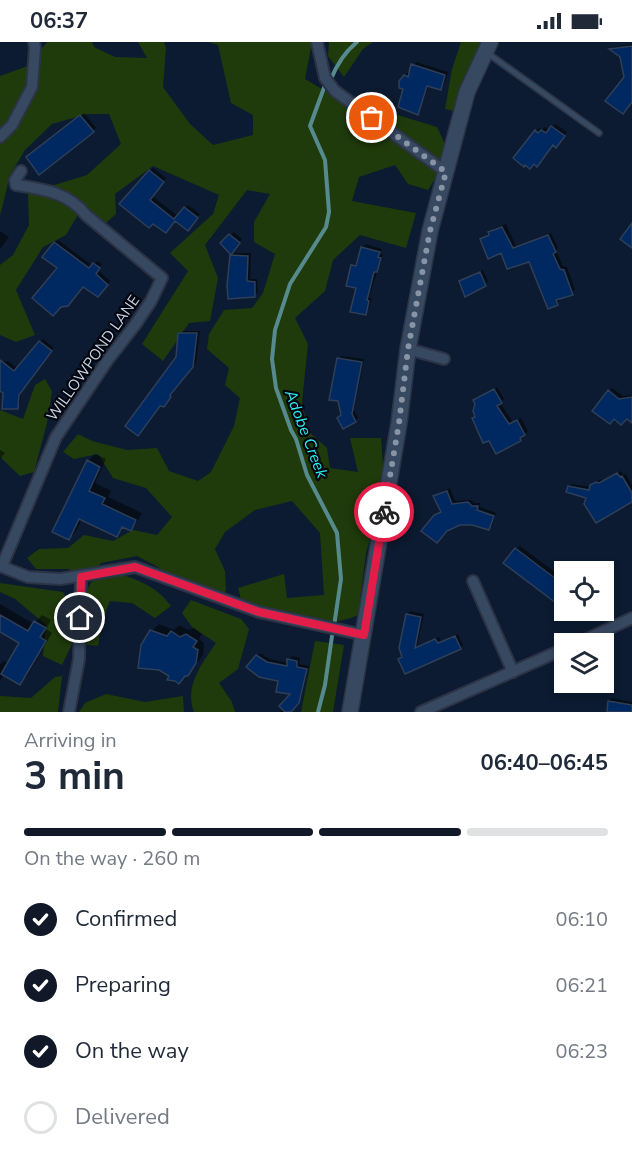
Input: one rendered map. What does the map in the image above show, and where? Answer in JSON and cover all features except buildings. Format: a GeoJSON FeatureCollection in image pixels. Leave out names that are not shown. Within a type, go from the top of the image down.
{"type":"FeatureCollection","features":[{"type":"Feature","properties":{"kind":"street"},"geometry":{"type":"LineString","coordinates":[[0,137],[12,125],[32,87],[34,42]]}},
{"type":"Feature","properties":{"kind":"street"},"geometry":{"type":"LineString","coordinates":[[317,42],[325,78],[335,91],[446,172]]}},
{"type":"Feature","properties":{"kind":"street"},"geometry":{"type":"LineString","coordinates":[[350,712],[399,423],[408,349],[430,231],[467,92],[488,47]]}},
{"type":"Feature","properties":{"kind":"street","name":"WILLOWPOND LANE"},"geometry":{"type":"LineString","coordinates":[[1,566],[56,437],[107,361],[135,325],[151,301],[162,278],[63,195],[40,188],[16,185],[15,180],[21,171]]}},
{"type":"Feature","properties":{"kind":"street"},"geometry":{"type":"LineString","coordinates":[[408,349],[444,359]]}},
{"type":"Feature","properties":{"kind":"street"},"geometry":{"type":"LineString","coordinates":[[1,566],[28,577],[60,579],[135,567],[259,612],[364,635]]}},
{"type":"Feature","properties":{"kind":"street"},"geometry":{"type":"LineString","coordinates":[[69,712],[79,659],[81,577]]}},
{"type":"Feature","properties":{"kind":"street"},"geometry":{"type":"LineString","coordinates":[[473,581],[513,672]]}},
{"type":"Feature","properties":{"kind":"street"},"geometry":{"type":"LineString","coordinates":[[600,633],[632,618]]}},
{"type":"Feature","properties":{"kind":"street"},"geometry":{"type":"LineString","coordinates":[[421,712],[554,654]]}},
{"type":"Feature","properties":{"kind":"lane"},"geometry":{"type":"LineString","coordinates":[[488,47],[599,133]]}},
{"type":"Feature","properties":{"kind":"green space"},"geometry":{"type":"Polygon","coordinates":[[[47,42],[92,42],[94,47],[115,57],[147,58],[138,42],[164,42],[166,48],[163,87],[190,124],[213,145],[253,135],[253,115],[231,103],[218,45],[208,42],[312,42],[305,79],[337,98],[364,98],[391,113],[437,127],[450,155],[428,190],[408,184],[395,165],[359,177],[352,201],[416,213],[406,248],[360,235],[333,260],[325,291],[295,318],[308,344],[302,402],[308,431],[327,448],[330,468],[358,472],[350,438],[381,438],[383,466],[376,518],[366,553],[358,615],[329,622],[300,622],[243,607],[238,588],[284,574],[287,598],[324,595],[320,533],[292,501],[255,510],[225,532],[215,549],[225,571],[226,591],[216,598],[174,581],[158,567],[137,556],[101,563],[88,577],[68,569],[36,569],[27,558],[39,549],[68,548],[84,535],[113,541],[133,530],[157,535],[172,517],[146,488],[113,478],[98,454],[74,459],[63,452],[78,434],[92,441],[127,450],[157,448],[169,471],[198,481],[211,472],[234,426],[240,398],[225,385],[229,368],[207,349],[209,334],[224,310],[252,308],[263,293],[275,254],[254,242],[254,222],[270,194],[247,190],[205,245],[218,278],[210,321],[189,323],[163,361],[142,344],[188,271],[170,253],[213,214],[219,195],[153,166],[115,194],[116,214],[105,224],[79,213],[66,235],[43,247],[16,290],[35,335],[16,342],[0,335],[0,265],[13,255],[29,225],[28,193],[87,175],[121,144],[109,114],[87,114],[52,124],[25,150],[10,175],[0,216],[0,76],[28,66],[47,42]]]}},
{"type":"Feature","properties":{"kind":"green space"},"geometry":{"type":"Polygon","coordinates":[[[329,42],[373,42],[363,49],[344,77],[328,56],[329,42]]]}},
{"type":"Feature","properties":{"kind":"green space"},"geometry":{"type":"Polygon","coordinates":[[[461,42],[485,42],[458,112],[445,109],[452,69],[461,42]]]}},
{"type":"Feature","properties":{"kind":"green space"},"geometry":{"type":"Polygon","coordinates":[[[45,379],[52,391],[47,423],[34,472],[20,476],[0,457],[0,410],[23,419],[35,385],[45,379]]]}},
{"type":"Feature","properties":{"kind":"green space"},"geometry":{"type":"Polygon","coordinates":[[[119,574],[148,586],[160,594],[171,606],[155,618],[132,603],[110,601],[102,621],[98,646],[87,645],[88,624],[85,596],[87,591],[95,576],[119,574]]]}},
{"type":"Feature","properties":{"kind":"green space"},"geometry":{"type":"Polygon","coordinates":[[[0,583],[63,592],[74,609],[73,642],[62,665],[43,656],[46,625],[15,599],[0,592],[0,583]]]}},
{"type":"Feature","properties":{"kind":"green space"},"geometry":{"type":"Polygon","coordinates":[[[191,600],[241,619],[249,629],[238,669],[219,683],[232,702],[235,712],[194,712],[191,693],[193,684],[200,667],[216,643],[192,627],[182,613],[191,600]]]}},
{"type":"Feature","properties":{"kind":"green space"},"geometry":{"type":"Polygon","coordinates":[[[315,641],[344,645],[333,712],[301,712],[315,641]]]}},
{"type":"Feature","properties":{"kind":"green space"},"geometry":{"type":"Polygon","coordinates":[[[62,676],[58,712],[0,712],[0,696],[31,698],[55,677],[62,676]]]}},
{"type":"Feature","properties":{"kind":"green space"},"geometry":{"type":"Polygon","coordinates":[[[106,694],[145,702],[183,696],[184,712],[79,712],[85,703],[106,694]]]}},
{"type":"Feature","properties":{"kind":"waterway","name":"Adobe Creek"},"geometry":{"type":"LineString","coordinates":[[331,79],[342,59],[357,42]]}},
{"type":"Feature","properties":{"kind":"waterway","name":"Adobe Creek"},"geometry":{"type":"LineString","coordinates":[[325,85],[310,126],[325,160],[329,212],[326,227],[290,284],[275,330],[272,359],[276,388],[307,475],[337,533],[341,579],[334,626]]}},
{"type":"Feature","properties":{"kind":"waterway","name":"Adobe Creek"},"geometry":{"type":"LineString","coordinates":[[318,712],[325,685],[332,636]]}},
{"type":"Feature","properties":{"kind":"way so far"},"geometry":{"type":"LineString","coordinates":[[372,118],[446,172],[430,231],[408,349],[399,423],[384,512]]}},
{"type":"Feature","properties":{"kind":"route"},"geometry":{"type":"LineString","coordinates":[[80,618],[81,577],[135,567],[259,612],[364,635],[384,512]]}}]}
